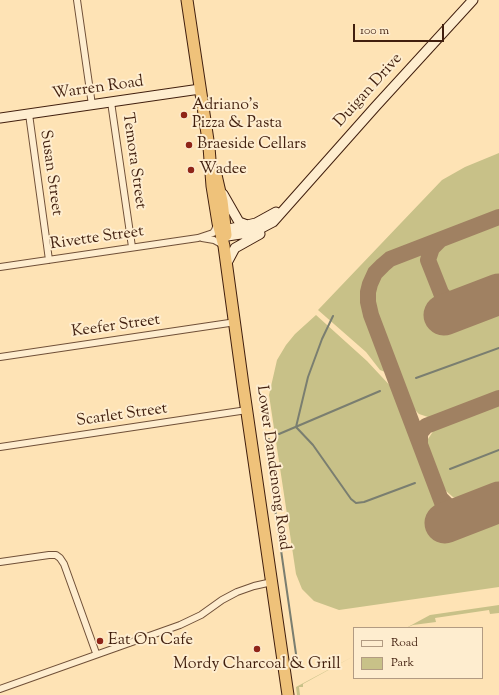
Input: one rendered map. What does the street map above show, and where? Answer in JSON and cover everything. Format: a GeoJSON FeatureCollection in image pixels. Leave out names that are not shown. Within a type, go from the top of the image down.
{"type":"FeatureCollection","features":[{"type":"Feature","properties":{"kind":"highway","name":"Lower Dandenong Road"},"geometry":{"type":"LineString","coordinates":[[187,0],[209,147],[212,186],[217,219],[224,236]]}},
{"type":"Feature","properties":{"kind":"highway","name":"Lower Dandenong Road"},"geometry":{"type":"LineString","coordinates":[[209,147],[220,189],[227,263],[288,695]]}},
{"type":"Feature","properties":{"kind":"main road","name":"Duigan Drive"},"geometry":{"type":"LineString","coordinates":[[224,236],[254,232],[273,222],[473,0]]}},
{"type":"Feature","properties":{"kind":"main road","name":"Warren Road"},"geometry":{"type":"LineString","coordinates":[[0,118],[200,89]]}},
{"type":"Feature","properties":{"kind":"main road"},"geometry":{"type":"LineString","coordinates":[[220,189],[239,222],[247,225]]}},
{"type":"Feature","properties":{"kind":"main road","name":"Duigan Drive"},"geometry":{"type":"LineString","coordinates":[[224,236],[247,225],[262,221],[289,204]]}},
{"type":"Feature","properties":{"kind":"main road"},"geometry":{"type":"LineString","coordinates":[[227,263],[235,248],[260,234],[273,222]]}},
{"type":"Feature","properties":{"kind":"street"},"geometry":{"type":"LineString","coordinates":[[77,0],[92,105]]}},
{"type":"Feature","properties":{"kind":"street","name":"Temora Street"},"geometry":{"type":"LineString","coordinates":[[111,102],[132,247]]}},
{"type":"Feature","properties":{"kind":"street","name":"Susan Street"},"geometry":{"type":"LineString","coordinates":[[29,114],[49,260]]}},
{"type":"Feature","properties":{"kind":"street","name":"Rivette Street"},"geometry":{"type":"LineString","coordinates":[[0,267],[198,238],[213,233],[216,228],[217,219]]}},
{"type":"Feature","properties":{"kind":"street","name":"Rivette Street"},"geometry":{"type":"LineString","coordinates":[[198,238],[214,240],[224,236]]}},
{"type":"Feature","properties":{"kind":"street","name":"Keefer Street"},"geometry":{"type":"LineString","coordinates":[[0,357],[236,322]]}},
{"type":"Feature","properties":{"kind":"street","name":"Scarlet Street"},"geometry":{"type":"LineString","coordinates":[[0,447],[247,410]]}},
{"type":"Feature","properties":{"kind":"street"},"geometry":{"type":"LineString","coordinates":[[0,562],[49,555],[56,555],[60,558],[64,564],[96,654]]}},
{"type":"Feature","properties":{"kind":"street"},"geometry":{"type":"LineString","coordinates":[[0,689],[180,625],[201,615],[222,600],[237,592],[272,582]]}},
{"type":"Feature","properties":{"kind":"green space"},"geometry":{"type":"Polygon","coordinates":[[[499,153],[499,212],[390,254],[377,264],[368,277],[364,290],[363,303],[385,372],[380,370],[366,352],[318,310],[442,180],[465,167],[499,153]]]}},
{"type":"Feature","properties":{"kind":"green space"},"geometry":{"type":"Polygon","coordinates":[[[499,222],[499,285],[467,296],[455,296],[450,293],[440,280],[435,266],[435,257],[439,249],[445,242],[499,222]]]}},
{"type":"Feature","properties":{"kind":"green space"},"geometry":{"type":"Polygon","coordinates":[[[420,253],[447,323],[499,303],[499,393],[431,418],[419,414],[410,405],[374,307],[376,286],[388,267],[401,260],[420,253]]]}},
{"type":"Feature","properties":{"kind":"green space"},"geometry":{"type":"Polygon","coordinates":[[[316,315],[367,361],[395,391],[450,536],[499,517],[499,587],[339,610],[314,601],[302,589],[296,574],[269,395],[277,360],[295,334],[316,315]]]}},
{"type":"Feature","properties":{"kind":"green space"},"geometry":{"type":"Polygon","coordinates":[[[499,403],[499,488],[468,500],[461,500],[453,497],[446,491],[436,473],[427,451],[428,439],[434,430],[440,426],[499,403]]]}},
{"type":"Feature","properties":{"kind":"green space"},"geometry":{"type":"Polygon","coordinates":[[[499,605],[499,613],[490,614],[489,610],[435,618],[436,622],[408,627],[430,615],[499,605]]]}},
{"type":"Feature","properties":{"kind":"green space"},"geometry":{"type":"Polygon","coordinates":[[[353,657],[303,684],[303,687],[299,687],[300,695],[297,695],[296,687],[353,657]]]}},
{"type":"Feature","properties":{"kind":"waterway"},"geometry":{"type":"LineString","coordinates":[[333,316],[322,339],[308,377],[296,427],[313,445],[351,499],[356,503],[364,502],[415,483]]}},
{"type":"Feature","properties":{"kind":"waterway"},"geometry":{"type":"LineString","coordinates":[[416,378],[499,348]]}},
{"type":"Feature","properties":{"kind":"waterway"},"geometry":{"type":"LineString","coordinates":[[279,434],[380,391]]}},
{"type":"Feature","properties":{"kind":"waterway"},"geometry":{"type":"LineString","coordinates":[[269,439],[266,442],[268,460],[296,654],[293,660]]}},
{"type":"Feature","properties":{"kind":"waterway"},"geometry":{"type":"LineString","coordinates":[[450,469],[499,450]]}},
{"type":"Feature","properties":{"kind":"taxiway"},"geometry":{"type":"LineString","coordinates":[[449,521],[371,315],[368,302],[368,292],[375,273],[390,259],[499,217]]}},
{"type":"Feature","properties":{"kind":"taxiway"},"geometry":{"type":"LineString","coordinates":[[440,240],[432,248],[428,260],[449,313]]}},
{"type":"Feature","properties":{"kind":"taxiway"},"geometry":{"type":"LineString","coordinates":[[441,293],[448,301],[460,306],[468,305],[497,295]]}},
{"type":"Feature","properties":{"kind":"taxiway"},"geometry":{"type":"LineString","coordinates":[[420,443],[420,433],[426,426],[499,398]]}},
{"type":"Feature","properties":{"kind":"taxiway"},"geometry":{"type":"LineString","coordinates":[[441,499],[449,507],[461,512],[478,510],[499,502]]}},
{"type":"Feature","properties":{"kind":"runway"},"geometry":{"type":"LineString","coordinates":[[444,315],[499,294]]}},
{"type":"Feature","properties":{"kind":"runway"},"geometry":{"type":"LineString","coordinates":[[445,523],[499,502]]}},
{"type":"Feature","properties":{"kind":"place","name":"Adriano's Pizza & Pasta"},"geometry":{"type":"Point","coordinates":[184,115]}},
{"type":"Feature","properties":{"kind":"place","name":"Braeside Cellars"},"geometry":{"type":"Point","coordinates":[189,145]}},
{"type":"Feature","properties":{"kind":"place","name":"Wadee"},"geometry":{"type":"Point","coordinates":[191,170]}},
{"type":"Feature","properties":{"kind":"place","name":"Eat On Cafe"},"geometry":{"type":"Point","coordinates":[100,641]}},
{"type":"Feature","properties":{"kind":"place","name":"Mordy Charcoal & Grill"},"geometry":{"type":"Point","coordinates":[257,649]}}]}
